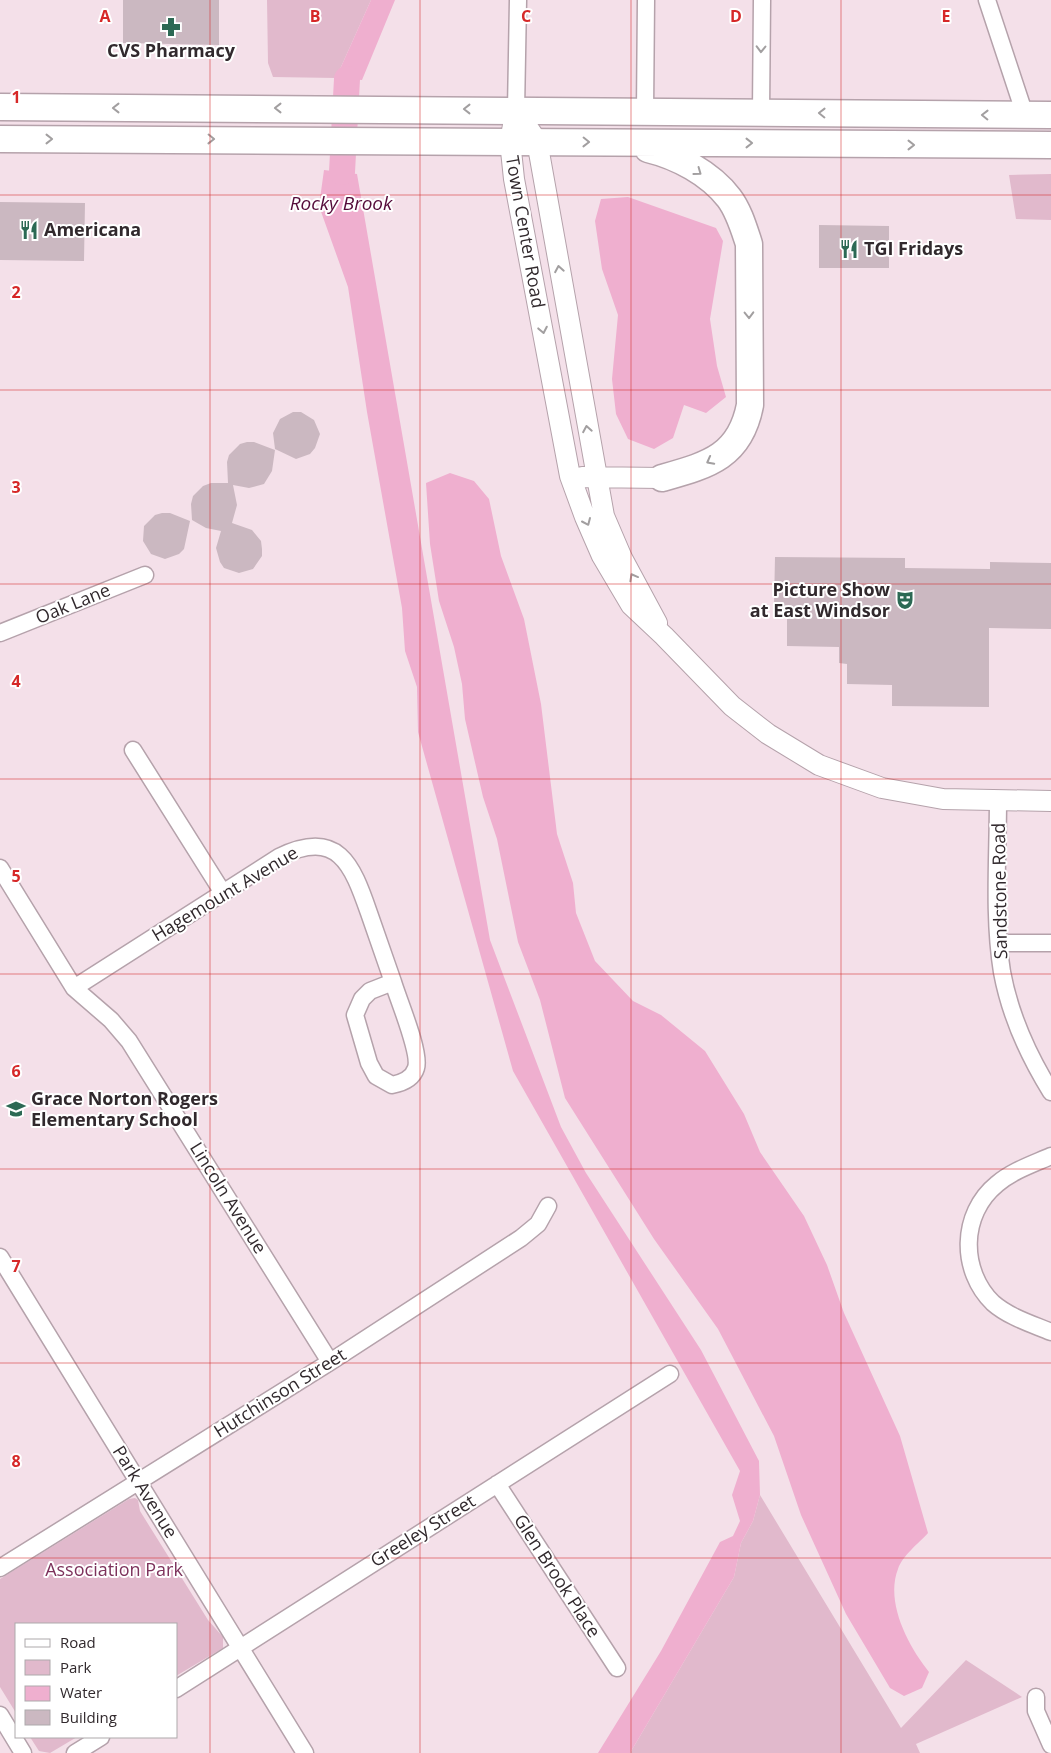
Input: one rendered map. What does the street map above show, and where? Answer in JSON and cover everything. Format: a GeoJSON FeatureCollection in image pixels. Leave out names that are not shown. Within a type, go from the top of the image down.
{"type":"FeatureCollection","features":[{"type":"Feature","properties":{"kind":"highway"},"geometry":{"type":"LineString","coordinates":[[0,107],[1051,115]]}},
{"type":"Feature","properties":{"kind":"highway"},"geometry":{"type":"LineString","coordinates":[[0,139],[1051,145]]}},
{"type":"Feature","properties":{"kind":"highway"},"geometry":{"type":"LineString","coordinates":[[620,143],[662,152],[688,164],[716,185],[730,198],[749,244],[750,405],[747,423],[741,436],[721,456],[700,467],[662,478]]}},
{"type":"Feature","properties":{"kind":"street"},"geometry":{"type":"LineString","coordinates":[[516,110],[518,0]]}},
{"type":"Feature","properties":{"kind":"street"},"geometry":{"type":"LineString","coordinates":[[645,111],[646,0]]}},
{"type":"Feature","properties":{"kind":"street"},"geometry":{"type":"LineString","coordinates":[[761,112],[762,0]]}},
{"type":"Feature","properties":{"kind":"street"},"geometry":{"type":"LineString","coordinates":[[988,0],[1025,115]]}},
{"type":"Feature","properties":{"kind":"street","name":"Town Center Road"},"geometry":{"type":"LineString","coordinates":[[516,110],[510,141],[514,179],[570,476],[584,517],[631,606],[664,636],[732,706],[768,734],[819,765],[882,788],[943,799],[1051,801]]}},
{"type":"Feature","properties":{"kind":"street","name":"Town Center Road"},"geometry":{"type":"LineString","coordinates":[[516,110],[537,141],[604,516],[622,558],[664,636]]}},
{"type":"Feature","properties":{"kind":"street"},"geometry":{"type":"LineString","coordinates":[[570,476],[662,478]]}},
{"type":"Feature","properties":{"kind":"street","name":"Oak Lane"},"geometry":{"type":"LineString","coordinates":[[0,633],[145,575]]}},
{"type":"Feature","properties":{"kind":"street"},"geometry":{"type":"LineString","coordinates":[[133,750],[223,892]]}},
{"type":"Feature","properties":{"kind":"street","name":"Sandstone Road"},"geometry":{"type":"LineString","coordinates":[[998,800],[999,943],[1003,973],[1015,1018],[1027,1049],[1051,1092]]}},
{"type":"Feature","properties":{"kind":"street","name":"Hagemount Avenue"},"geometry":{"type":"LineString","coordinates":[[74,988],[223,892],[293,850],[317,846],[343,858],[356,875],[393,982],[417,1058],[414,1074],[392,1085],[376,1076],[369,1063],[355,1015],[362,999],[370,991],[393,982]]}},
{"type":"Feature","properties":{"kind":"street","name":"Lincoln Avenue"},"geometry":{"type":"LineString","coordinates":[[0,868],[74,988],[111,1020],[129,1042],[330,1362]]}},
{"type":"Feature","properties":{"kind":"street"},"geometry":{"type":"LineString","coordinates":[[999,943],[1051,944]]}},
{"type":"Feature","properties":{"kind":"street"},"geometry":{"type":"LineString","coordinates":[[1051,1156],[1007,1177],[995,1185],[983,1198],[976,1211],[968,1239],[969,1258],[982,1290],[1007,1313],[1051,1332]]}},
{"type":"Feature","properties":{"kind":"street","name":"Hutchinson Street"},"geometry":{"type":"LineString","coordinates":[[0,1568],[330,1362],[522,1238],[538,1224],[548,1206]]}},
{"type":"Feature","properties":{"kind":"street","name":"Park Avenue"},"geometry":{"type":"LineString","coordinates":[[0,1257],[305,1753]]}},
{"type":"Feature","properties":{"kind":"street","name":"Greeley Street"},"geometry":{"type":"LineString","coordinates":[[178,1688],[670,1374]]}},
{"type":"Feature","properties":{"kind":"street","name":"Glen Brook Place"},"geometry":{"type":"LineString","coordinates":[[497,1484],[617,1668]]}},
{"type":"Feature","properties":{"kind":"street"},"geometry":{"type":"LineString","coordinates":[[1036,1697],[1036,1711],[1051,1745]]}},
{"type":"Feature","properties":{"kind":"street"},"geometry":{"type":"LineString","coordinates":[[0,1715],[23,1753]]}},
{"type":"Feature","properties":{"kind":"street"},"geometry":{"type":"LineString","coordinates":[[75,1753],[98,1738]]}},
{"type":"Feature","properties":{"kind":"green space"},"geometry":{"type":"Polygon","coordinates":[[[267,0],[371,0],[336,78],[273,77],[268,63],[267,0]]]}},
{"type":"Feature","properties":{"kind":"green space"},"geometry":{"type":"Polygon","coordinates":[[[1051,174],[1051,220],[1016,219],[1009,175],[1051,174]]]}},
{"type":"Feature","properties":{"kind":"green space"},"geometry":{"type":"Polygon","coordinates":[[[760,1495],[901,1728],[966,1660],[1022,1697],[916,1744],[920,1753],[630,1753],[734,1577],[741,1543],[753,1521],[760,1495]]]}},
{"type":"Feature","properties":{"kind":"green space","name":"Association Park"},"geometry":{"type":"Polygon","coordinates":[[[135,1498],[138,1500],[140,1511],[208,1620],[223,1637],[223,1648],[178,1675],[178,1623],[15,1623],[15,1711],[0,1687],[0,1579],[129,1499],[135,1498]]]}},
{"type":"Feature","properties":{"kind":"green space"},"geometry":{"type":"Polygon","coordinates":[[[31,1738],[75,1738],[50,1753],[39,1751],[31,1738]]]}},
{"type":"Feature","properties":{"kind":"water"},"geometry":{"type":"Polygon","coordinates":[[[371,0],[395,0],[362,80],[336,78],[371,0]]]}},
{"type":"Feature","properties":{"kind":"water","name":"Rocky Brook"},"geometry":{"type":"Polygon","coordinates":[[[324,170],[357,174],[490,940],[561,1127],[586,1173],[701,1350],[759,1461],[760,1495],[753,1521],[741,1543],[734,1577],[630,1753],[598,1753],[661,1651],[720,1542],[733,1536],[740,1521],[732,1495],[740,1471],[513,1071],[418,732],[417,687],[405,651],[402,608],[367,412],[348,287],[319,206],[324,170]]]}},
{"type":"Feature","properties":{"kind":"water"},"geometry":{"type":"Polygon","coordinates":[[[628,197],[716,228],[723,241],[710,319],[717,366],[726,397],[706,413],[684,405],[673,438],[654,449],[628,439],[616,414],[612,379],[618,315],[602,269],[595,221],[601,199],[628,197]]]}},
{"type":"Feature","properties":{"kind":"water"},"geometry":{"type":"Polygon","coordinates":[[[450,473],[474,481],[489,499],[501,556],[524,619],[541,704],[557,834],[573,883],[576,913],[595,961],[633,1001],[661,1015],[705,1051],[744,1114],[760,1152],[804,1216],[827,1265],[844,1313],[900,1436],[928,1533],[903,1559],[895,1582],[894,1595],[901,1623],[913,1650],[929,1672],[922,1688],[904,1696],[890,1688],[846,1614],[801,1515],[774,1436],[718,1329],[654,1239],[565,1098],[540,1000],[518,942],[497,839],[483,797],[465,719],[462,684],[454,647],[439,601],[430,544],[426,483],[450,473]]]}},
{"type":"Feature","properties":{"kind":"building","name":"CVS Pharmacy"},"geometry":{"type":"Polygon","coordinates":[[[123,0],[219,0],[219,45],[123,43],[123,0]]]}},
{"type":"Feature","properties":{"kind":"building"},"geometry":{"type":"Polygon","coordinates":[[[0,202],[85,203],[84,261],[0,260],[0,202]]]}},
{"type":"Feature","properties":{"kind":"building"},"geometry":{"type":"Polygon","coordinates":[[[819,225],[889,226],[889,268],[819,268],[819,225]]]}},
{"type":"Feature","properties":{"kind":"building"},"geometry":{"type":"Polygon","coordinates":[[[293,412],[301,412],[314,420],[320,434],[315,448],[310,454],[296,459],[275,449],[273,433],[280,419],[293,412]]]}},
{"type":"Feature","properties":{"kind":"building"},"geometry":{"type":"Polygon","coordinates":[[[254,442],[275,450],[272,471],[264,484],[249,488],[233,485],[237,505],[232,523],[252,530],[261,541],[262,549],[262,556],[253,569],[239,573],[224,568],[216,548],[221,531],[206,528],[192,520],[191,504],[193,496],[203,486],[211,483],[228,483],[227,462],[229,455],[240,444],[254,442]]]}},
{"type":"Feature","properties":{"kind":"building"},"geometry":{"type":"Polygon","coordinates":[[[170,513],[190,521],[184,549],[179,554],[165,559],[151,554],[143,541],[144,526],[155,515],[170,513]]]}},
{"type":"Feature","properties":{"kind":"building"},"geometry":{"type":"Polygon","coordinates":[[[775,557],[905,558],[905,568],[990,569],[990,562],[1051,563],[1051,629],[989,628],[989,707],[892,706],[892,685],[847,684],[847,664],[839,663],[839,647],[787,646],[787,616],[783,616],[783,605],[774,605],[775,557]]]}},
{"type":"Feature","properties":{"kind":"waterway","name":"Rocky Brook"},"geometry":{"type":"LineString","coordinates":[[342,172],[347,79]]}},
{"type":"Feature","properties":{"kind":"place","name":"CVS Pharmacy"},"geometry":{"type":"Point","coordinates":[171,27]}},
{"type":"Feature","properties":{"kind":"place","name":"Americana"},"geometry":{"type":"Point","coordinates":[29,230]}},
{"type":"Feature","properties":{"kind":"place","name":"TGI Fridays"},"geometry":{"type":"Point","coordinates":[849,249]}},
{"type":"Feature","properties":{"kind":"place","name":"Picture Show at East Windsor"},"geometry":{"type":"Point","coordinates":[905,600]}},
{"type":"Feature","properties":{"kind":"place","name":"Grace Norton Rogers Elementary School"},"geometry":{"type":"Point","coordinates":[16,1109]}}]}
